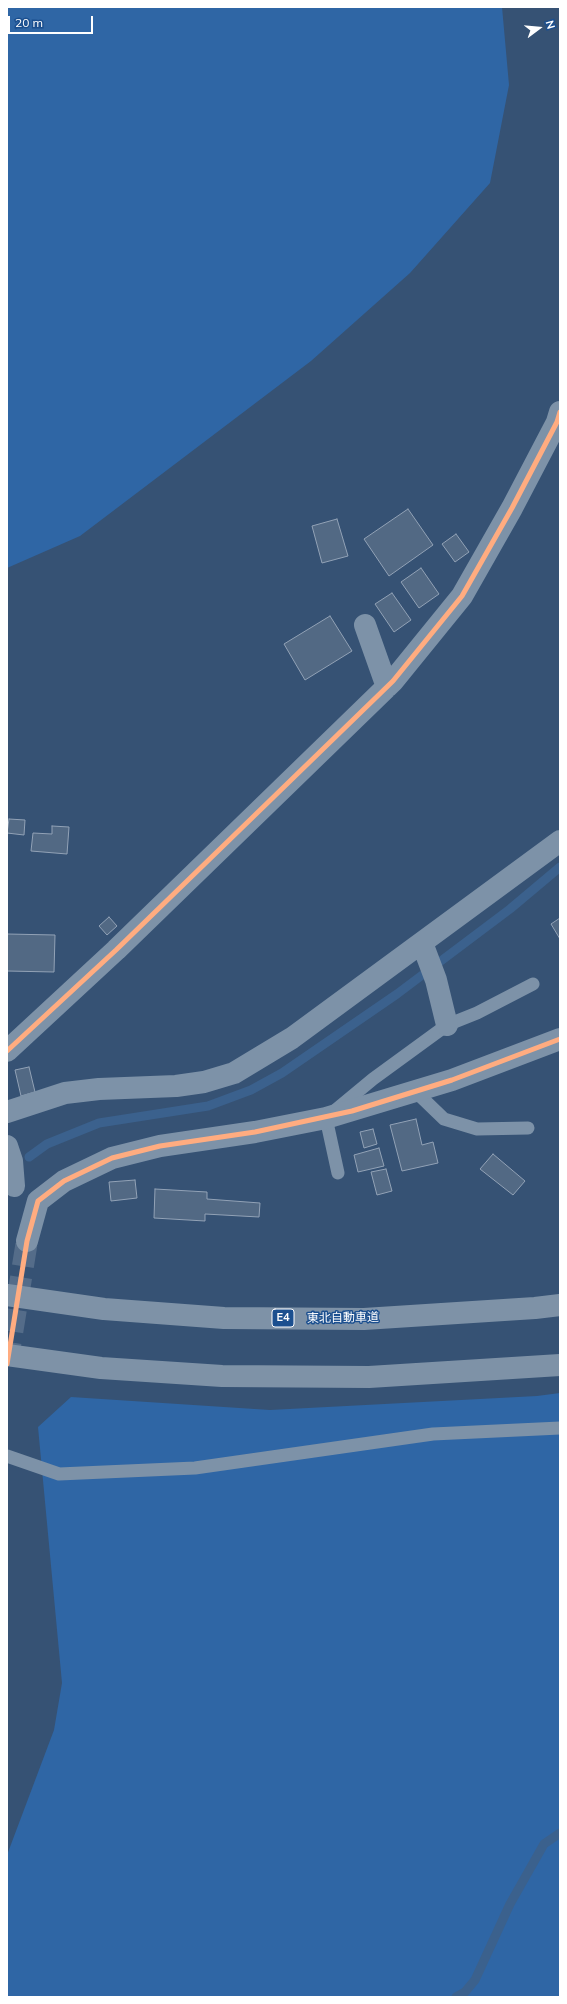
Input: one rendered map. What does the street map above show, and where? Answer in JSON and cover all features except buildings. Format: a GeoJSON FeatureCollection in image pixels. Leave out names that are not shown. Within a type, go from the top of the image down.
{"type":"FeatureCollection","features":[{"type":"Feature","properties":{"kind":"highway","name":"東北自動車道"},"geometry":{"type":"LineString","coordinates":[[7,1295],[104,1309],[224,1318],[364,1319],[535,1308],[560,1305]]}},
{"type":"Feature","properties":{"kind":"highway"},"geometry":{"type":"LineString","coordinates":[[7,1355],[101,1368],[222,1376],[369,1377],[560,1365]]}},
{"type":"Feature","properties":{"kind":"street"},"geometry":{"type":"LineString","coordinates":[[7,1051],[116,950],[387,687],[462,596],[529,475],[557,422],[560,412]]}},
{"type":"Feature","properties":{"kind":"street"},"geometry":{"type":"LineString","coordinates":[[365,625],[387,687]]}},
{"type":"Feature","properties":{"kind":"street"},"geometry":{"type":"LineString","coordinates":[[7,1112],[65,1093],[99,1089],[176,1086],[204,1082],[234,1073],[292,1038],[429,962],[560,841]]}},
{"type":"Feature","properties":{"kind":"street"},"geometry":{"type":"LineString","coordinates":[[429,962],[447,1025]]}},
{"type":"Feature","properties":{"kind":"street"},"geometry":{"type":"LineString","coordinates":[[27,1241],[38,1201],[64,1181],[112,1158],[160,1146],[255,1132],[326,1118],[452,1080],[560,1039]]}},
{"type":"Feature","properties":{"kind":"street"},"geometry":{"type":"LineString","coordinates":[[7,1146],[12,1161],[11,1185],[30,1193],[38,1201]]}},
{"type":"Feature","properties":{"kind":"lane"},"geometry":{"type":"LineString","coordinates":[[338,1173],[326,1118],[373,1079],[447,1025],[477,1013],[533,984]]}},
{"type":"Feature","properties":{"kind":"lane"},"geometry":{"type":"LineString","coordinates":[[415,1091],[444,1119],[477,1130],[528,1128]]}},
{"type":"Feature","properties":{"kind":"lane"},"geometry":{"type":"LineString","coordinates":[[7,1456],[59,1474],[195,1468],[433,1434],[560,1428]]}},
{"type":"Feature","properties":{"kind":"shaded area"},"geometry":{"type":"Polygon","coordinates":[[[7,7],[502,7],[509,85],[490,183],[410,273],[311,361],[80,536],[7,568],[7,7]]]}},
{"type":"Feature","properties":{"kind":"shaded area"},"geometry":{"type":"Polygon","coordinates":[[[560,1393],[560,1997],[7,1997],[7,1855],[54,1730],[62,1683],[38,1427],[71,1397],[270,1410],[537,1396],[560,1393]]]}},
{"type":"Feature","properties":{"kind":"waterway"},"geometry":{"type":"LineString","coordinates":[[29,1157],[47,1144],[99,1123],[208,1106],[251,1090],[282,1073],[397,994],[510,909],[560,867]]}},
{"type":"Feature","properties":{"kind":"waterway"},"geometry":{"type":"LineString","coordinates":[[456,1997],[465,1992],[475,1980],[510,1904],[544,1844],[560,1833]]}},
{"type":"Feature","properties":{"kind":"tunnel"},"geometry":{"type":"LineString","coordinates":[[7,1364],[27,1241]]}},
{"type":"Feature","properties":{"kind":"cycle path"},"geometry":{"type":"LineString","coordinates":[[7,1051],[116,950],[393,681],[462,596],[512,508],[557,422],[560,412]]}},
{"type":"Feature","properties":{"kind":"cycle path"},"geometry":{"type":"LineString","coordinates":[[7,1364],[27,1241],[38,1201],[64,1181],[112,1158],[160,1146],[255,1132],[352,1111],[452,1080],[560,1039]]}}]}
